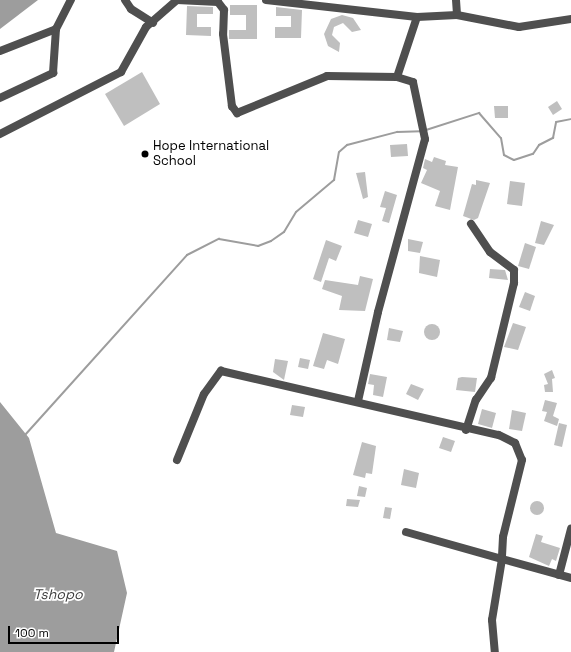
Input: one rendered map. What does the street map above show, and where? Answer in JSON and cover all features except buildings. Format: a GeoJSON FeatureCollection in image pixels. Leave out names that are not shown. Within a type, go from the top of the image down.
{"type":"FeatureCollection","features":[{"type":"Feature","properties":{"kind":"street"},"geometry":{"type":"LineString","coordinates":[[0,98],[53,73],[56,29],[71,0]]}},
{"type":"Feature","properties":{"kind":"street"},"geometry":{"type":"LineString","coordinates":[[125,0],[131,10],[153,23]]}},
{"type":"Feature","properties":{"kind":"street"},"geometry":{"type":"LineString","coordinates":[[0,134],[121,72],[146,27],[153,23],[177,0],[218,2],[224,10],[224,41],[232,106],[237,113],[327,76],[397,77],[412,82],[425,126],[425,135],[358,401]]}},
{"type":"Feature","properties":{"kind":"street"},"geometry":{"type":"LineString","coordinates":[[266,0],[417,17],[457,15],[519,27],[571,19]]}},
{"type":"Feature","properties":{"kind":"street"},"geometry":{"type":"LineString","coordinates":[[456,0],[457,15]]}},
{"type":"Feature","properties":{"kind":"street"},"geometry":{"type":"LineString","coordinates":[[397,77],[417,17]]}},
{"type":"Feature","properties":{"kind":"street"},"geometry":{"type":"LineString","coordinates":[[0,51],[56,29]]}},
{"type":"Feature","properties":{"kind":"street"},"geometry":{"type":"LineString","coordinates":[[466,430],[476,400],[491,378],[514,283],[514,270],[490,252],[471,224]]}},
{"type":"Feature","properties":{"kind":"street"},"geometry":{"type":"LineString","coordinates":[[177,460],[204,394],[221,371],[358,401],[466,430],[499,434],[515,443],[522,460],[503,537],[502,559],[492,620],[495,652]]}},
{"type":"Feature","properties":{"kind":"street"},"geometry":{"type":"LineString","coordinates":[[559,575],[571,530]]}},
{"type":"Feature","properties":{"kind":"street"},"geometry":{"type":"LineString","coordinates":[[406,532],[571,578]]}},
{"type":"Feature","properties":{"kind":"water"},"geometry":{"type":"Polygon","coordinates":[[[0,0],[38,0],[0,29],[0,0]]]}},
{"type":"Feature","properties":{"kind":"water","name":"Tshopo"},"geometry":{"type":"Polygon","coordinates":[[[0,402],[29,438],[56,533],[117,551],[127,593],[114,652],[0,652],[0,402]]]}},
{"type":"Feature","properties":{"kind":"waterway"},"geometry":{"type":"LineString","coordinates":[[426,130],[479,113],[501,138],[504,155],[514,160],[533,154],[539,145],[553,138],[556,122],[571,119]]}},
{"type":"Feature","properties":{"kind":"waterway"},"geometry":{"type":"LineString","coordinates":[[25,435],[187,255],[219,239],[258,246],[271,241],[284,232],[296,212],[334,180],[339,152],[347,145],[397,132],[421,131]]}},
{"type":"Feature","properties":{"kind":"place","name":"Hope International School"},"geometry":{"type":"Point","coordinates":[145,154]}}]}
